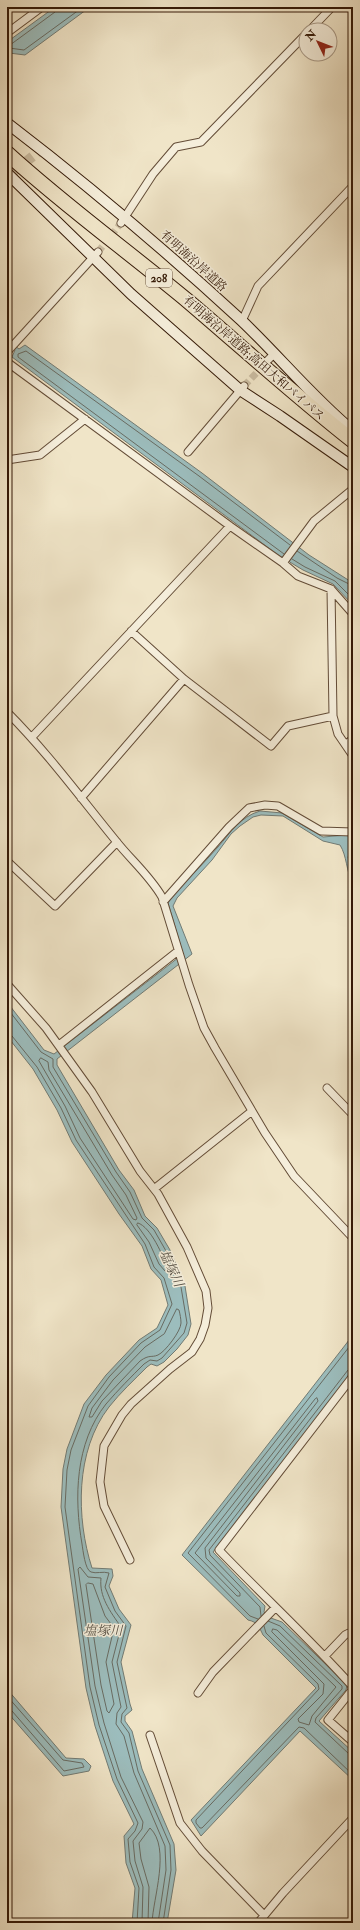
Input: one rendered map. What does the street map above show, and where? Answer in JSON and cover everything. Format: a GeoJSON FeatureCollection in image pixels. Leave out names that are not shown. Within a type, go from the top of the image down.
{"type":"FeatureCollection","features":[{"type":"Feature","properties":{"kind":"highway","name":"有明海沿岸道路;高田大和バイパス"},"geometry":{"type":"LineString","coordinates":[[9,155],[83,218],[190,303],[304,402],[353,441]]}},
{"type":"Feature","properties":{"kind":"main road","name":"有明海沿岸道路"},"geometry":{"type":"LineString","coordinates":[[7,123],[242,322],[271,357],[353,431]]}},
{"type":"Feature","properties":{"kind":"main road"},"geometry":{"type":"LineString","coordinates":[[9,173],[95,255],[242,388],[353,467]]}},
{"type":"Feature","properties":{"kind":"street"},"geometry":{"type":"LineString","coordinates":[[7,33],[42,7]]}},
{"type":"Feature","properties":{"kind":"street"},"geometry":{"type":"LineString","coordinates":[[318,22],[332,7]]}},
{"type":"Feature","properties":{"kind":"street"},"geometry":{"type":"LineString","coordinates":[[123,220],[153,174],[176,147],[201,142],[298,42]]}},
{"type":"Feature","properties":{"kind":"street"},"geometry":{"type":"LineString","coordinates":[[242,322],[258,286],[353,186]]}},
{"type":"Feature","properties":{"kind":"street"},"geometry":{"type":"LineString","coordinates":[[7,352],[95,255]]}},
{"type":"Feature","properties":{"kind":"street"},"geometry":{"type":"LineString","coordinates":[[7,362],[230,526],[284,562],[298,576],[331,589],[353,614]]}},
{"type":"Feature","properties":{"kind":"street"},"geometry":{"type":"LineString","coordinates":[[188,452],[242,388]]}},
{"type":"Feature","properties":{"kind":"street"},"geometry":{"type":"LineString","coordinates":[[7,460],[40,455],[85,419]]}},
{"type":"Feature","properties":{"kind":"street"},"geometry":{"type":"LineString","coordinates":[[284,562],[314,521],[353,489]]}},
{"type":"Feature","properties":{"kind":"street"},"geometry":{"type":"LineString","coordinates":[[32,737],[230,526]]}},
{"type":"Feature","properties":{"kind":"street"},"geometry":{"type":"LineString","coordinates":[[331,589],[333,716],[338,734],[353,756]]}},
{"type":"Feature","properties":{"kind":"street"},"geometry":{"type":"LineString","coordinates":[[131,631],[184,679],[271,746],[288,726],[333,716]]}},
{"type":"Feature","properties":{"kind":"street"},"geometry":{"type":"LineString","coordinates":[[81,798],[184,679]]}},
{"type":"Feature","properties":{"kind":"street"},"geometry":{"type":"LineString","coordinates":[[7,712],[32,737],[117,842],[156,885],[164,902],[178,951],[204,1028],[252,1111],[294,1176],[353,1238]]}},
{"type":"Feature","properties":{"kind":"street"},"geometry":{"type":"LineString","coordinates":[[346,744],[353,739]]}},
{"type":"Feature","properties":{"kind":"street"},"geometry":{"type":"LineString","coordinates":[[164,902],[229,827],[249,808],[265,804],[278,806],[321,831],[353,832]]}},
{"type":"Feature","properties":{"kind":"street"},"geometry":{"type":"LineString","coordinates":[[7,861],[55,906],[117,842]]}},
{"type":"Feature","properties":{"kind":"street"},"geometry":{"type":"LineString","coordinates":[[59,1045],[178,951]]}},
{"type":"Feature","properties":{"kind":"street"},"geometry":{"type":"LineString","coordinates":[[7,984],[59,1045],[92,1092],[140,1171],[154,1189],[187,1247],[206,1291],[208,1308],[200,1339],[192,1352],[170,1369],[131,1404],[122,1415],[104,1446],[100,1482],[104,1506],[130,1560]]}},
{"type":"Feature","properties":{"kind":"street"},"geometry":{"type":"LineString","coordinates":[[327,1088],[353,1115]]}},
{"type":"Feature","properties":{"kind":"street"},"geometry":{"type":"LineString","coordinates":[[154,1189],[252,1111]]}},
{"type":"Feature","properties":{"kind":"street"},"geometry":{"type":"LineString","coordinates":[[353,1376],[219,1550],[272,1610],[325,1656],[352,1686],[352,1690],[328,1720],[353,1742]]}},
{"type":"Feature","properties":{"kind":"street"},"geometry":{"type":"LineString","coordinates":[[198,1693],[212,1672],[272,1610]]}},
{"type":"Feature","properties":{"kind":"street"},"geometry":{"type":"LineString","coordinates":[[325,1656],[345,1635],[349,1633],[353,1634]]}},
{"type":"Feature","properties":{"kind":"street"},"geometry":{"type":"LineString","coordinates":[[150,1735],[180,1823],[202,1851],[264,1915]]}},
{"type":"Feature","properties":{"kind":"street"},"geometry":{"type":"LineString","coordinates":[[258,1923],[353,1818]]}},
{"type":"Feature","properties":{"kind":"water"},"geometry":{"type":"Polygon","coordinates":[[[55,7],[90,7],[25,55],[7,54],[7,42],[55,7]]]}},
{"type":"Feature","properties":{"kind":"water"},"geometry":{"type":"Polygon","coordinates":[[[7,332],[10,336],[9,341],[19,349],[25,345],[202,473],[309,555],[353,583],[353,605],[333,584],[303,570],[278,555],[12,357],[15,350],[7,345],[7,332]]]}},
{"type":"Feature","properties":{"kind":"water","name":"塩塚川"},"geometry":{"type":"Polygon","coordinates":[[[260,811],[282,813],[323,837],[347,835],[353,839],[353,848],[348,857],[353,876],[353,884],[340,845],[323,841],[283,816],[261,815],[253,817],[231,834],[212,860],[177,898],[173,906],[192,954],[57,1059],[57,1065],[119,1170],[134,1190],[145,1216],[157,1228],[170,1250],[185,1286],[191,1324],[188,1335],[177,1349],[164,1362],[157,1366],[151,1364],[147,1367],[109,1407],[98,1424],[84,1464],[81,1507],[83,1528],[92,1568],[112,1569],[113,1576],[109,1586],[119,1609],[131,1625],[121,1662],[132,1710],[125,1716],[125,1721],[132,1731],[142,1769],[174,1844],[176,1870],[167,1923],[132,1923],[135,1888],[126,1863],[124,1836],[134,1824],[113,1781],[95,1726],[86,1688],[61,1507],[63,1469],[67,1449],[84,1404],[106,1375],[139,1340],[157,1328],[168,1305],[161,1280],[151,1269],[142,1246],[119,1214],[72,1142],[57,1110],[33,1069],[7,1036],[7,1002],[44,1050],[54,1054],[183,954],[168,903],[173,895],[241,821],[260,811]]]}},
{"type":"Feature","properties":{"kind":"water"},"geometry":{"type":"Polygon","coordinates":[[[353,1335],[353,1371],[213,1552],[265,1606],[264,1612],[268,1617],[282,1622],[347,1685],[346,1690],[319,1721],[353,1752],[353,1780],[300,1731],[201,1836],[191,1820],[316,1688],[263,1635],[256,1624],[248,1620],[182,1555],[353,1335]]]}},
{"type":"Feature","properties":{"kind":"water"},"geometry":{"type":"Polygon","coordinates":[[[7,1689],[66,1758],[84,1759],[91,1766],[89,1771],[63,1776],[7,1712],[7,1689]]]}},
{"type":"Feature","properties":{"kind":"tunnel"},"geometry":{"type":"LineString","coordinates":[[13,172],[37,153]]}},
{"type":"Feature","properties":{"kind":"tunnel"},"geometry":{"type":"LineString","coordinates":[[98,252],[121,223]]}},
{"type":"Feature","properties":{"kind":"tunnel"},"geometry":{"type":"LineString","coordinates":[[244,386],[265,364]]}}]}
